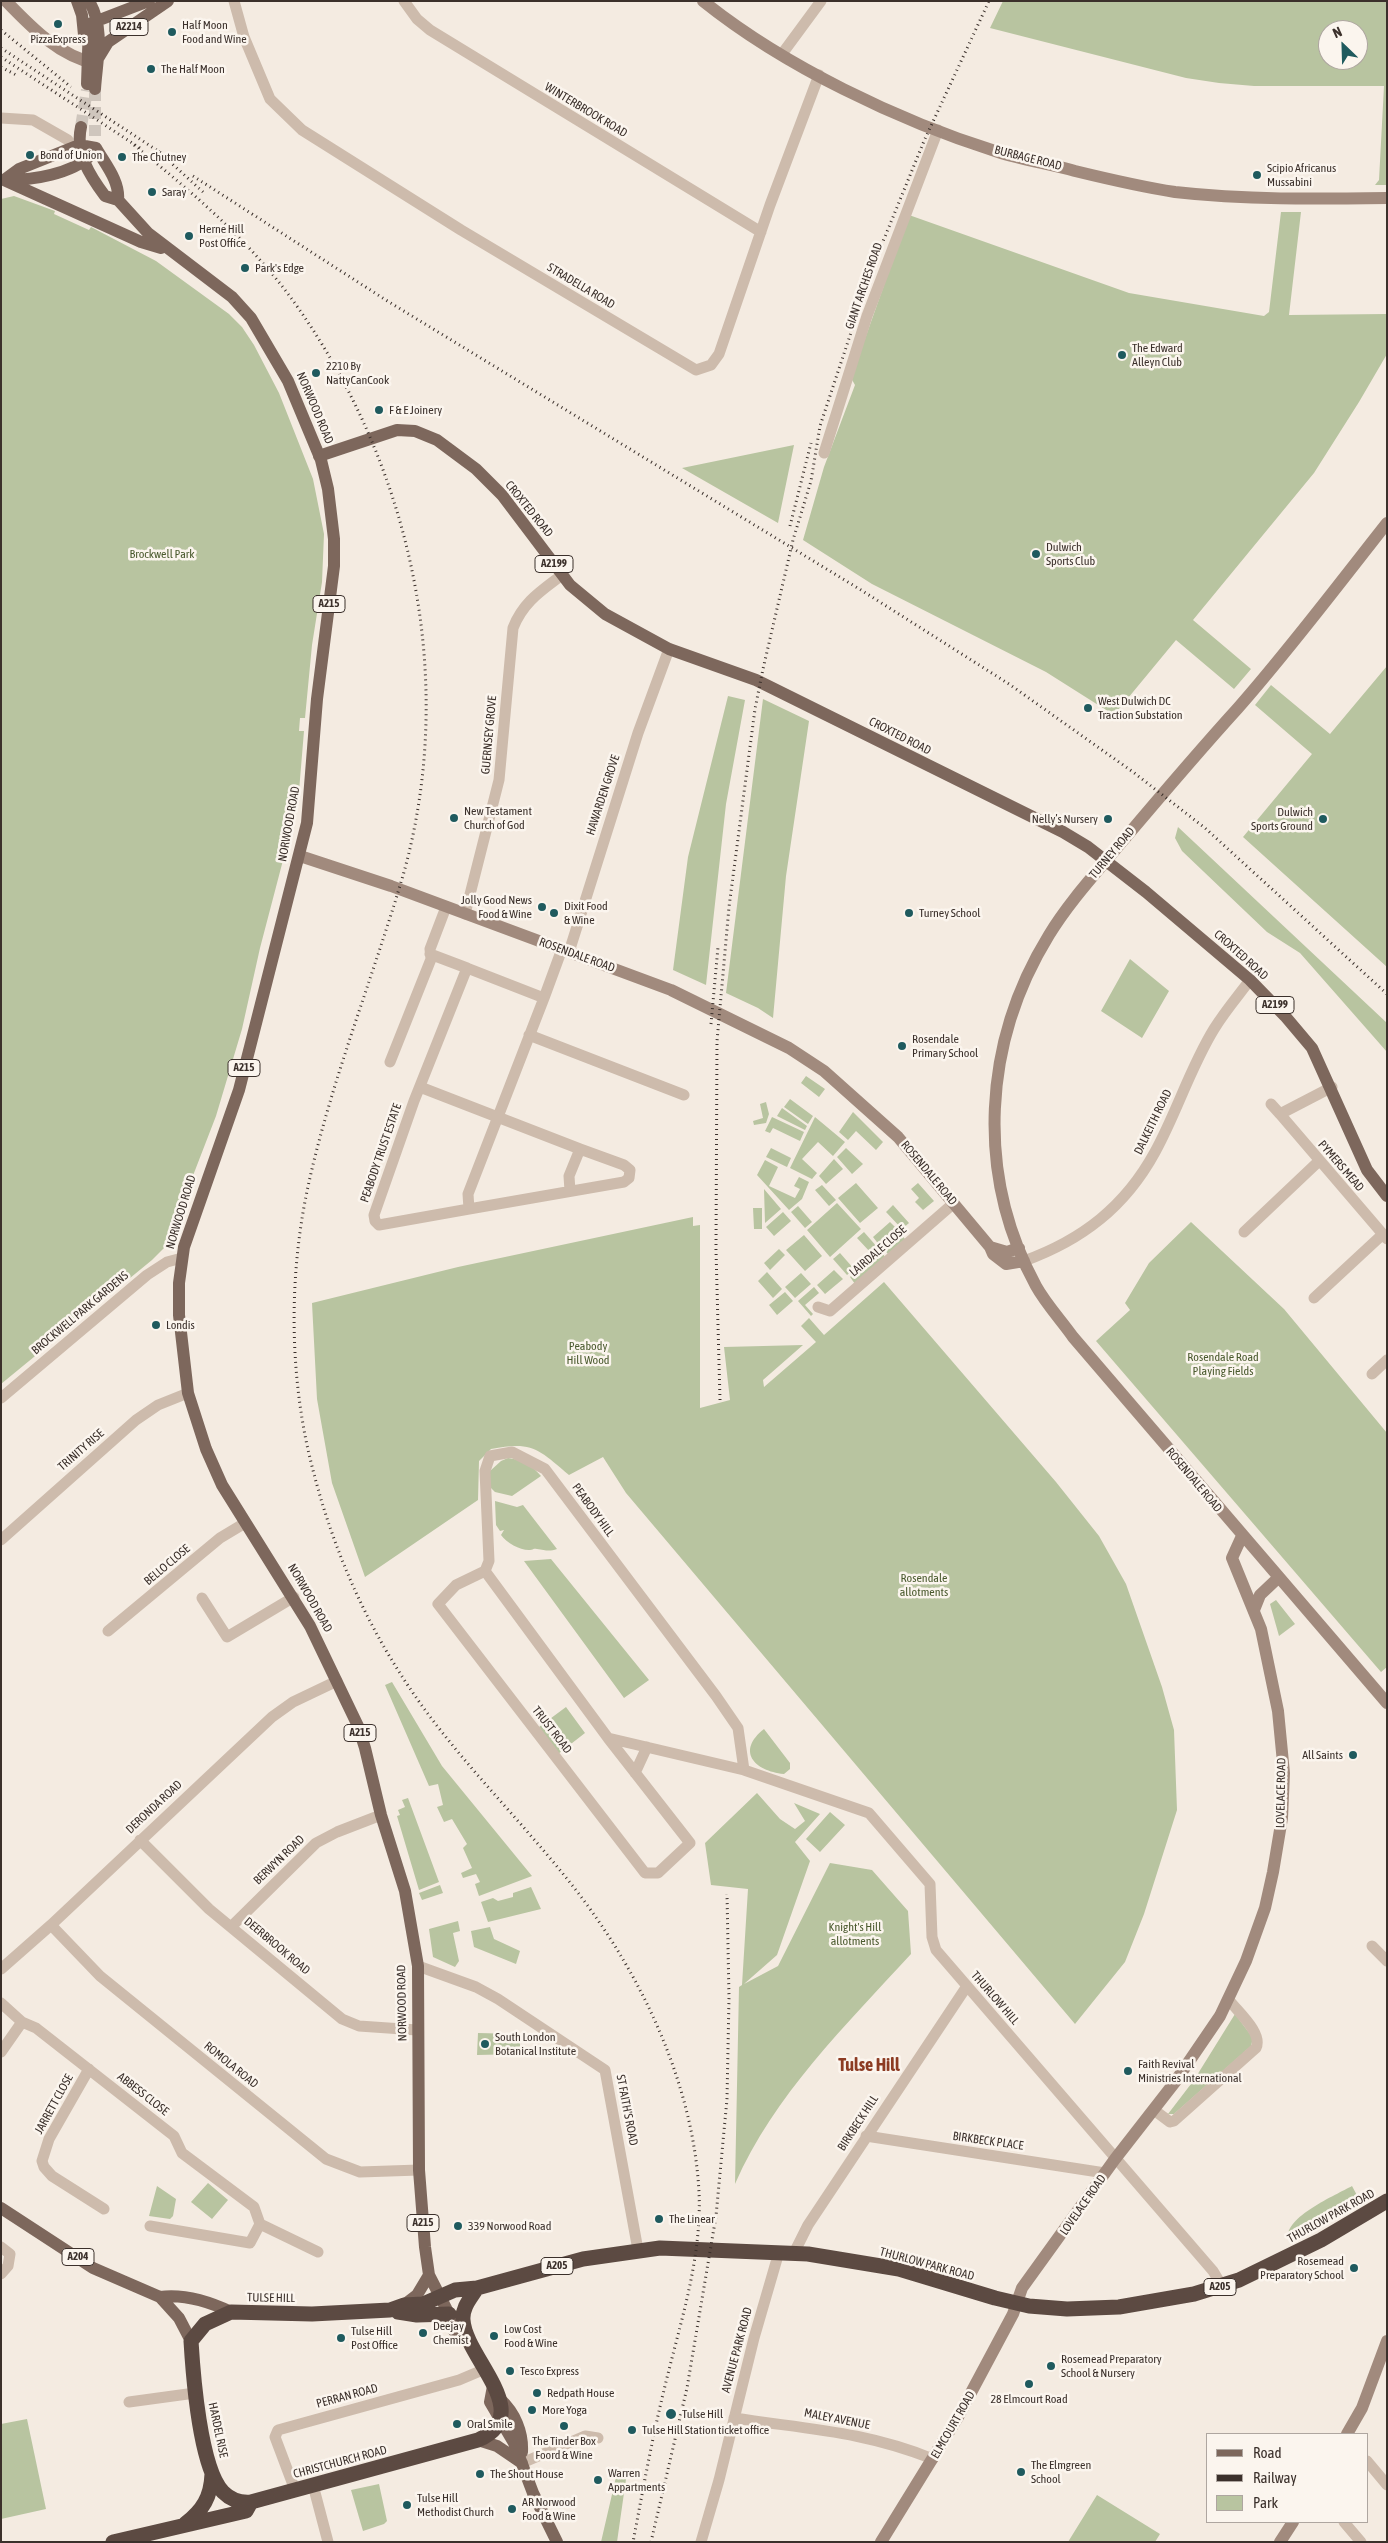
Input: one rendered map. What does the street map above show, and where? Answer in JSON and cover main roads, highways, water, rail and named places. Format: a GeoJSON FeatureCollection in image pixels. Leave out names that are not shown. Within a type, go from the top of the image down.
{"type":"FeatureCollection","features":[{"type":"Feature","properties":{"kind":"highway","name":"THURLOW PARK ROAD"},"geometry":{"type":"LineString","coordinates":[[441,2296],[455,2290],[477,2288],[583,2259],[638,2250],[681,2248],[787,2253],[899,2269],[1017,2303],[1068,2309],[1138,2305],[1222,2286],[1265,2269],[1314,2244],[1387,2202]]}},
{"type":"Feature","properties":{"kind":"highway"},"geometry":{"type":"LineString","coordinates":[[456,2318],[477,2288]]}},
{"type":"Feature","properties":{"kind":"highway","name":"TULSE HILL"},"geometry":{"type":"LineString","coordinates":[[231,2312],[312,2314],[390,2310],[404,2305],[423,2304],[441,2296]]}},
{"type":"Feature","properties":{"kind":"highway","name":"A205"},"geometry":{"type":"LineString","coordinates":[[390,2310],[417,2316],[456,2318]]}},
{"type":"Feature","properties":{"kind":"highway","name":"A205"},"geometry":{"type":"LineString","coordinates":[[191,2341],[205,2324],[231,2312]]}},
{"type":"Feature","properties":{"kind":"highway","name":"NORWOOD ROAD"},"geometry":{"type":"LineString","coordinates":[[456,2318],[497,2392],[500,2421]]}},
{"type":"Feature","properties":{"kind":"highway","name":"HARDEL RISE"},"geometry":{"type":"LineString","coordinates":[[191,2341],[200,2428],[212,2474]]}},
{"type":"Feature","properties":{"kind":"highway","name":"CHRISTCHURCH ROAD"},"geometry":{"type":"LineString","coordinates":[[112,2542],[185,2524],[197,2524],[246,2511],[251,2502],[478,2440],[493,2432],[500,2421]]}},
{"type":"Feature","properties":{"kind":"highway"},"geometry":{"type":"LineString","coordinates":[[212,2474],[218,2486],[230,2498],[251,2502]]}},
{"type":"Feature","properties":{"kind":"highway","name":"CHRISTCHURCH ROAD"},"geometry":{"type":"LineString","coordinates":[[185,2524],[204,2508],[212,2485],[212,2474]]}},
{"type":"Feature","properties":{"kind":"main road"},"geometry":{"type":"LineString","coordinates":[[77,1],[82,15],[92,62]]}},
{"type":"Feature","properties":{"kind":"main road","name":"A2214"},"geometry":{"type":"LineString","coordinates":[[89,1],[103,19],[148,1]]}},
{"type":"Feature","properties":{"kind":"main road","name":"A2214"},"geometry":{"type":"LineString","coordinates":[[92,62],[108,42],[168,1]]}},
{"type":"Feature","properties":{"kind":"main road"},"geometry":{"type":"LineString","coordinates":[[90,83],[92,62],[89,24],[103,19]]}},
{"type":"Feature","properties":{"kind":"main road","name":"A215"},"geometry":{"type":"LineString","coordinates":[[74,143],[81,126]]}},
{"type":"Feature","properties":{"kind":"main road"},"geometry":{"type":"LineString","coordinates":[[3,181],[19,169],[74,143],[95,142]]}},
{"type":"Feature","properties":{"kind":"main road"},"geometry":{"type":"LineString","coordinates":[[3,181],[26,180],[55,173],[84,161],[95,142]]}},
{"type":"Feature","properties":{"kind":"main road","name":"NORWOOD ROAD"},"geometry":{"type":"LineString","coordinates":[[95,142],[119,189],[118,200]]}},
{"type":"Feature","properties":{"kind":"main road","name":"NORWOOD ROAD"},"geometry":{"type":"LineString","coordinates":[[74,143],[106,196],[118,200],[144,230],[232,297],[256,325],[288,382],[319,456],[326,476],[331,504],[334,566],[317,699],[310,803],[300,856],[239,1090],[199,1199],[182,1258],[179,1283],[179,1315],[188,1393],[206,1449],[222,1485],[294,1597],[337,1681],[366,1748],[381,1815],[405,1891],[418,1966],[419,2170],[423,2234],[430,2275],[456,2318]]}},
{"type":"Feature","properties":{"kind":"main road"},"geometry":{"type":"LineString","coordinates":[[3,181],[141,242],[166,248]]}},
{"type":"Feature","properties":{"kind":"main road","name":"CROXTED ROAD"},"geometry":{"type":"LineString","coordinates":[[319,456],[397,430],[415,431],[436,440],[476,469],[502,495],[518,512],[562,575],[595,608],[669,649],[756,680],[1063,832],[1106,860],[1250,980],[1312,1048],[1332,1087],[1367,1170],[1387,1196]]}},
{"type":"Feature","properties":{"kind":"main road","name":"TULSE HILL"},"geometry":{"type":"LineString","coordinates":[[1,2208],[93,2268],[160,2297],[179,2318],[191,2341]]}},
{"type":"Feature","properties":{"kind":"main road"},"geometry":{"type":"LineString","coordinates":[[404,2305],[421,2291],[430,2275]]}},
{"type":"Feature","properties":{"kind":"main road","name":"TULSE HILL"},"geometry":{"type":"LineString","coordinates":[[160,2297],[170,2296],[217,2305],[231,2312]]}},
{"type":"Feature","properties":{"kind":"main road","name":"NORWOOD ROAD"},"geometry":{"type":"LineString","coordinates":[[497,2392],[514,2414],[522,2444],[522,2463],[557,2542]]}},
{"type":"Feature","properties":{"kind":"main road"},"geometry":{"type":"LineString","coordinates":[[500,2421],[514,2443],[522,2463]]}},
{"type":"Feature","properties":{"kind":"main road"},"geometry":{"type":"LineString","coordinates":[[478,2440],[498,2446],[522,2463]]}},
{"type":"Feature","properties":{"kind":"tunnel"},"geometry":{"type":"LineString","coordinates":[[95,89],[95,136]]}},
{"type":"Feature","properties":{"kind":"tunnel"},"geometry":{"type":"LineString","coordinates":[[81,127],[87,90]]}},
{"type":"Feature","properties":{"kind":"railway"},"geometry":{"type":"LineString","coordinates":[[720,1400],[716,1250],[717,1041],[729,907],[755,709],[793,540],[811,481],[820,426],[873,266],[924,141],[989,1]]}},
{"type":"Feature","properties":{"kind":"railway"},"geometry":{"type":"LineString","coordinates":[[1,30],[71,87]]}},
{"type":"Feature","properties":{"kind":"railway"},"geometry":{"type":"LineString","coordinates":[[1,48],[164,155]]}},
{"type":"Feature","properties":{"kind":"railway"},"geometry":{"type":"LineString","coordinates":[[1,57],[140,148]]}},
{"type":"Feature","properties":{"kind":"railway"},"geometry":{"type":"LineString","coordinates":[[1,67],[18,76]]}},
{"type":"Feature","properties":{"kind":"railway"},"geometry":{"type":"LineString","coordinates":[[134,145],[219,218],[259,258],[294,302],[335,366],[369,434],[395,505],[414,579],[424,653],[426,729],[419,804],[402,879],[329,1105],[309,1182],[298,1247],[295,1280],[294,1314],[297,1380],[307,1445],[324,1509],[346,1570],[375,1630],[391,1659],[427,1712],[466,1761],[568,1880],[617,1950],[639,1987],[658,2027],[686,2108],[695,2150],[699,2192],[697,2242],[689,2290],[656,2425],[633,2542]]}},
{"type":"Feature","properties":{"kind":"railway"},"geometry":{"type":"LineString","coordinates":[[158,151],[203,192]]}},
{"type":"Feature","properties":{"kind":"railway"},"geometry":{"type":"LineString","coordinates":[[193,176],[389,302],[861,590],[1009,684],[1133,772],[1205,828],[1387,994]]}},
{"type":"Feature","properties":{"kind":"railway"},"geometry":{"type":"LineString","coordinates":[[790,526],[811,443]]}},
{"type":"Feature","properties":{"kind":"railway"},"geometry":{"type":"LineString","coordinates":[[711,1024],[718,947]]}},
{"type":"Feature","properties":{"kind":"railway"},"geometry":{"type":"LineString","coordinates":[[651,2542],[687,2388],[716,2216],[727,2099],[729,1998],[727,1894]]}},
{"type":"Feature","properties":{"kind":"place","name":"PizzaExpress"},"geometry":{"type":"Point","coordinates":[58,24]}},
{"type":"Feature","properties":{"kind":"place","name":"Half Moon Food and Wine"},"geometry":{"type":"Point","coordinates":[172,32]}},
{"type":"Feature","properties":{"kind":"place","name":"The Half Moon"},"geometry":{"type":"Point","coordinates":[151,69]}},
{"type":"Feature","properties":{"kind":"place","name":"Bond of Union"},"geometry":{"type":"Point","coordinates":[30,155]}},
{"type":"Feature","properties":{"kind":"place","name":"The Chutney"},"geometry":{"type":"Point","coordinates":[122,157]}},
{"type":"Feature","properties":{"kind":"place","name":"Scipio Africanus Mussabini"},"geometry":{"type":"Point","coordinates":[1257,175]}},
{"type":"Feature","properties":{"kind":"place","name":"Saray"},"geometry":{"type":"Point","coordinates":[152,192]}},
{"type":"Feature","properties":{"kind":"place","name":"Herne Hill Post Office"},"geometry":{"type":"Point","coordinates":[189,236]}},
{"type":"Feature","properties":{"kind":"place","name":"Park's Edge"},"geometry":{"type":"Point","coordinates":[245,268]}},
{"type":"Feature","properties":{"kind":"place","name":"The Edward Alleyn Club"},"geometry":{"type":"Point","coordinates":[1122,355]}},
{"type":"Feature","properties":{"kind":"place","name":"2210 By NattyCanCook"},"geometry":{"type":"Point","coordinates":[316,373]}},
{"type":"Feature","properties":{"kind":"place","name":"F & E Joinery"},"geometry":{"type":"Point","coordinates":[379,410]}},
{"type":"Feature","properties":{"kind":"place","name":"Dulwich Sports Club"},"geometry":{"type":"Point","coordinates":[1036,554]}},
{"type":"Feature","properties":{"kind":"place","name":"West Dulwich DC Traction Substation"},"geometry":{"type":"Point","coordinates":[1088,708]}},
{"type":"Feature","properties":{"kind":"place","name":"New Testament Church of God"},"geometry":{"type":"Point","coordinates":[454,818]}},
{"type":"Feature","properties":{"kind":"place","name":"Nelly’s Nursery"},"geometry":{"type":"Point","coordinates":[1108,819]}},
{"type":"Feature","properties":{"kind":"place","name":"Dulwich Sports Ground"},"geometry":{"type":"Point","coordinates":[1323,819]}},
{"type":"Feature","properties":{"kind":"place","name":"Jolly Good News Food & Wine"},"geometry":{"type":"Point","coordinates":[542,907]}},
{"type":"Feature","properties":{"kind":"place","name":"Dixit Food & Wine"},"geometry":{"type":"Point","coordinates":[554,913]}},
{"type":"Feature","properties":{"kind":"place","name":"Turney School"},"geometry":{"type":"Point","coordinates":[909,913]}},
{"type":"Feature","properties":{"kind":"place","name":"Rosendale Primary School"},"geometry":{"type":"Point","coordinates":[902,1046]}},
{"type":"Feature","properties":{"kind":"place","name":"Londis"},"geometry":{"type":"Point","coordinates":[156,1325]}},
{"type":"Feature","properties":{"kind":"place","name":"All Saints"},"geometry":{"type":"Point","coordinates":[1353,1755]}},
{"type":"Feature","properties":{"kind":"place","name":"South London Botanical Institute"},"geometry":{"type":"Point","coordinates":[485,2044]}},
{"type":"Feature","properties":{"kind":"place","name":"Faith Revival Ministries International"},"geometry":{"type":"Point","coordinates":[1128,2071]}},
{"type":"Feature","properties":{"kind":"place","name":"The Linear"},"geometry":{"type":"Point","coordinates":[659,2219]}},
{"type":"Feature","properties":{"kind":"place","name":"339 Norwood Road"},"geometry":{"type":"Point","coordinates":[458,2226]}},
{"type":"Feature","properties":{"kind":"place","name":"Rosemead Preparatory School"},"geometry":{"type":"Point","coordinates":[1354,2268]}},
{"type":"Feature","properties":{"kind":"place","name":"Deejay Chemist"},"geometry":{"type":"Point","coordinates":[423,2333]}},
{"type":"Feature","properties":{"kind":"place","name":"Low Cost Food & Wine"},"geometry":{"type":"Point","coordinates":[494,2336]}},
{"type":"Feature","properties":{"kind":"place","name":"Tulse Hill Post Office"},"geometry":{"type":"Point","coordinates":[341,2338]}},
{"type":"Feature","properties":{"kind":"place","name":"Rosemead Preparatory School & Nursery"},"geometry":{"type":"Point","coordinates":[1051,2366]}},
{"type":"Feature","properties":{"kind":"place","name":"Tesco Express"},"geometry":{"type":"Point","coordinates":[510,2371]}},
{"type":"Feature","properties":{"kind":"place","name":"28 Elmcourt Road"},"geometry":{"type":"Point","coordinates":[1029,2384]}},
{"type":"Feature","properties":{"kind":"place","name":"Redpath House"},"geometry":{"type":"Point","coordinates":[537,2393]}},
{"type":"Feature","properties":{"kind":"place","name":"More Yoga"},"geometry":{"type":"Point","coordinates":[532,2410]}},
{"type":"Feature","properties":{"kind":"place","name":"Tulse Hill"},"geometry":{"type":"Point","coordinates":[671,2414]}},
{"type":"Feature","properties":{"kind":"place","name":"Oral Smile"},"geometry":{"type":"Point","coordinates":[457,2424]}},
{"type":"Feature","properties":{"kind":"place","name":"The Tinder Box Foord & Wine"},"geometry":{"type":"Point","coordinates":[564,2426]}},
{"type":"Feature","properties":{"kind":"place","name":"Tulse Hill Station ticket office"},"geometry":{"type":"Point","coordinates":[632,2430]}},
{"type":"Feature","properties":{"kind":"place","name":"The Elmgreen School"},"geometry":{"type":"Point","coordinates":[1021,2472]}},
{"type":"Feature","properties":{"kind":"place","name":"The Shout House"},"geometry":{"type":"Point","coordinates":[480,2474]}},
{"type":"Feature","properties":{"kind":"place","name":"Warren Appartments"},"geometry":{"type":"Point","coordinates":[598,2480]}},
{"type":"Feature","properties":{"kind":"place","name":"Tulse Hill Methodist Church"},"geometry":{"type":"Point","coordinates":[407,2505]}},
{"type":"Feature","properties":{"kind":"place","name":"AR Norwood Food & Wine"},"geometry":{"type":"Point","coordinates":[512,2509]}},
{"type":"Feature","properties":{"kind":"district","name":"Tulse Hill"},"geometry":{"type":"Point","coordinates":[869,2065]}},
{"type":"Feature","properties":{"kind":"park label","name":"Brockwell Park"},"geometry":{"type":"Point","coordinates":[162,554]}},
{"type":"Feature","properties":{"kind":"park label","name":"Peabody Hill Wood"},"geometry":{"type":"Point","coordinates":[588,1353]}},
{"type":"Feature","properties":{"kind":"park label","name":"Rosendale Road Playing Fields"},"geometry":{"type":"Point","coordinates":[1223,1364]}},
{"type":"Feature","properties":{"kind":"park label","name":"Rosendale allotments"},"geometry":{"type":"Point","coordinates":[924,1585]}},
{"type":"Feature","properties":{"kind":"park label","name":"Knight's Hill allotments"},"geometry":{"type":"Point","coordinates":[855,1934]}}]}
